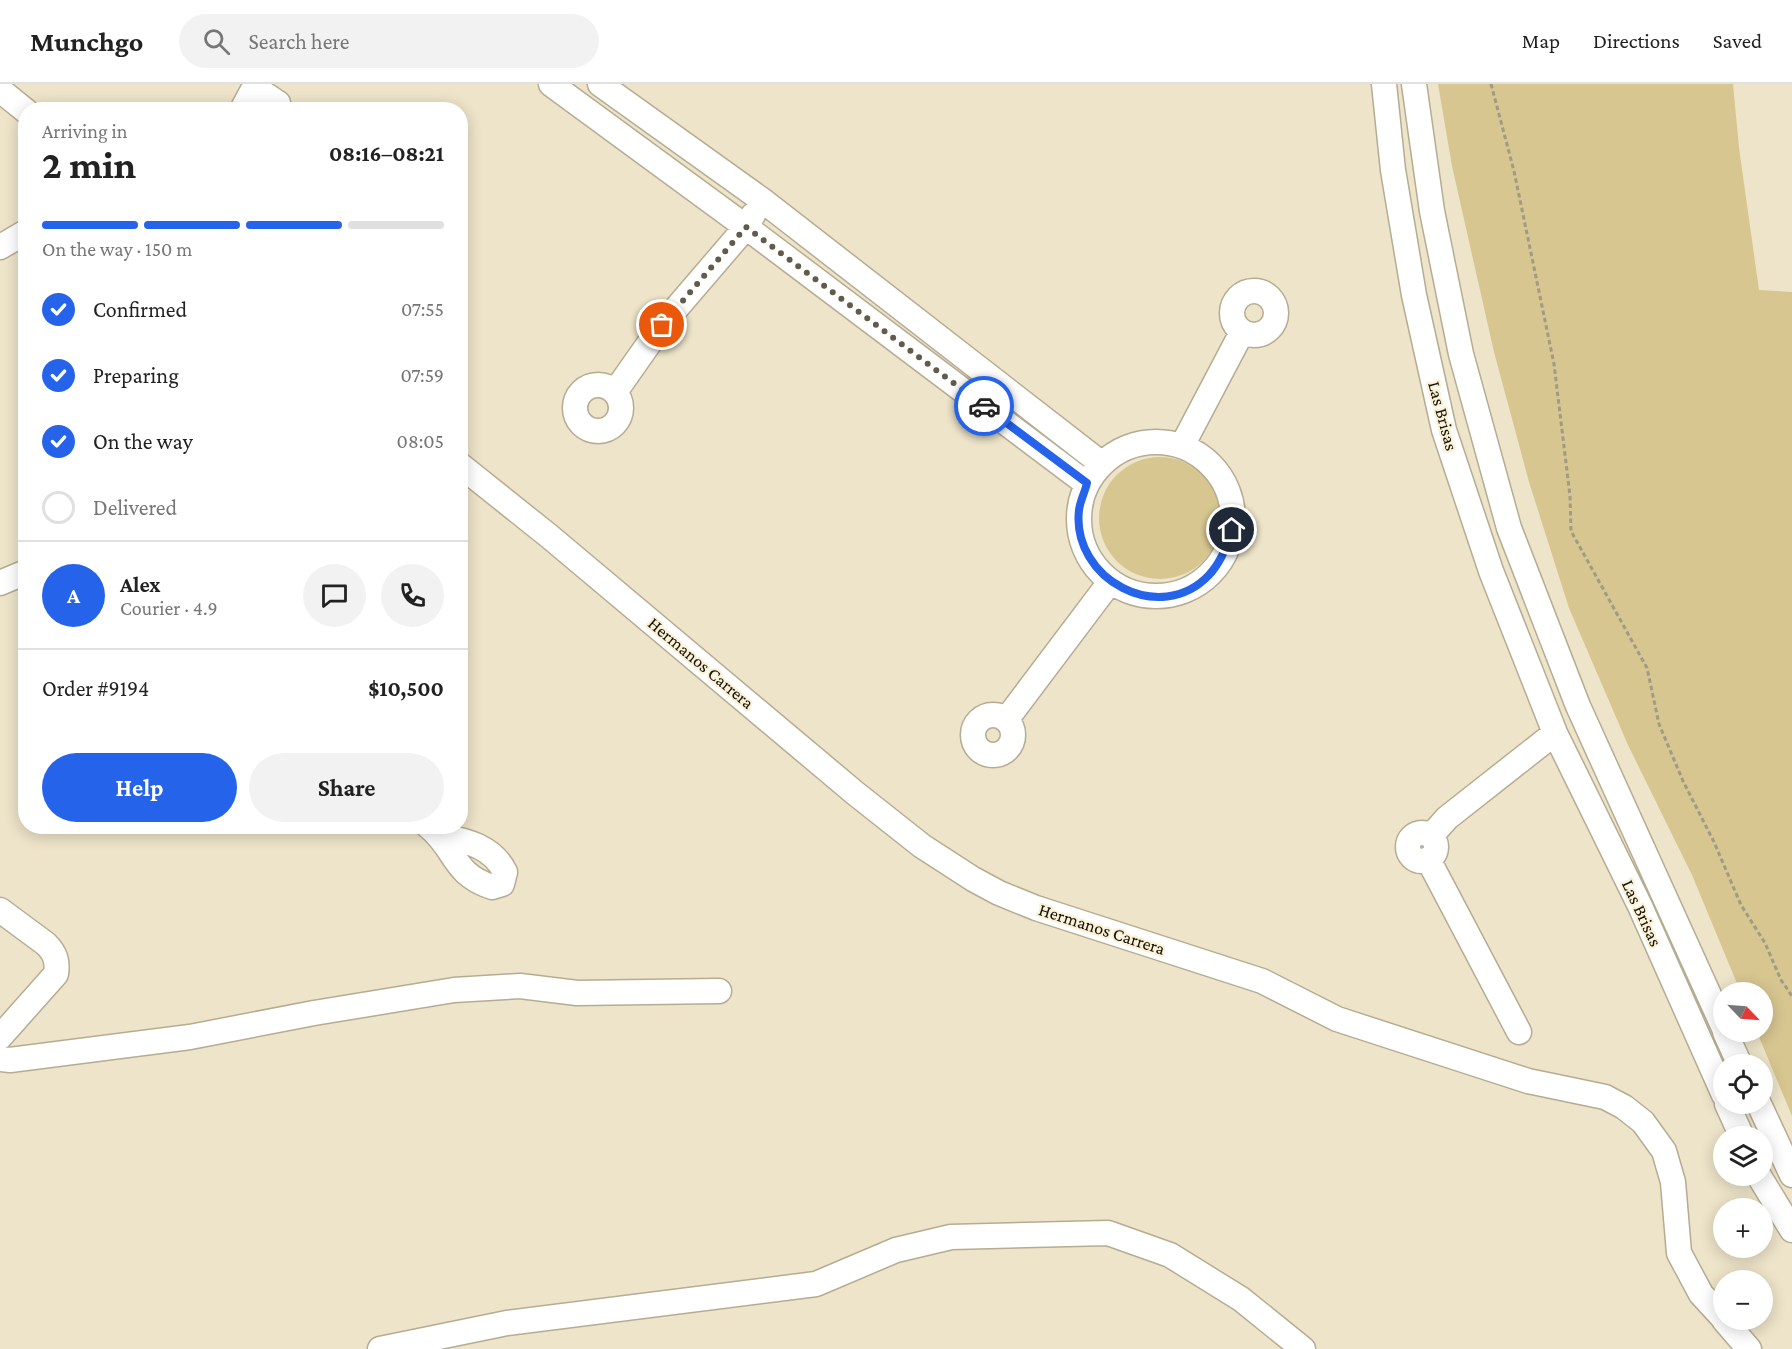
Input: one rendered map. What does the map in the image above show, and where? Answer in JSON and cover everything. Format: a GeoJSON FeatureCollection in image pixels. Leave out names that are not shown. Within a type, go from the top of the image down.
{"type":"FeatureCollection","features":[{"type":"Feature","properties":{"kind":"street"},"geometry":{"type":"LineString","coordinates":[[551,84],[1087,483]]}},
{"type":"Feature","properties":{"kind":"street"},"geometry":{"type":"LineString","coordinates":[[600,84],[762,200],[1102,464]]}},
{"type":"Feature","properties":{"kind":"street","name":"Las Brisas"},"geometry":{"type":"LineString","coordinates":[[1384,84],[1393,170],[1414,295],[1444,430],[1491,571],[1555,733],[1640,906],[1713,1070]]}},
{"type":"Feature","properties":{"kind":"street","name":"Las Brisas"},"geometry":{"type":"LineString","coordinates":[[1414,84],[1432,211],[1461,354],[1509,528],[1578,706],[1713,1006]]}},
{"type":"Feature","properties":{"kind":"street"},"geometry":{"type":"LineString","coordinates":[[246,102],[255,85],[280,99]]}},
{"type":"Feature","properties":{"kind":"street"},"geometry":{"type":"LineString","coordinates":[[0,90],[18,105]]}},
{"type":"Feature","properties":{"kind":"street"},"geometry":{"type":"LineString","coordinates":[[615,392],[662,325],[746,227],[762,200]]}},
{"type":"Feature","properties":{"kind":"street"},"geometry":{"type":"LineString","coordinates":[[0,247],[18,237]]}},
{"type":"Feature","properties":{"kind":"street"},"geometry":{"type":"LineString","coordinates":[[1182,446],[1242,332]]}},
{"type":"Feature","properties":{"kind":"street"},"geometry":{"type":"LineString","coordinates":[[1154,442],[1182,446],[1205,459],[1222,479],[1232,504],[1232,530],[1224,555],[1208,576],[1186,591],[1160,597],[1134,594],[1110,582],[1091,562],[1080,537],[1079,510],[1087,483],[1102,464],[1126,448],[1154,442]]}},
{"type":"Feature","properties":{"kind":"street","name":"Hermanos Carrera"},"geometry":{"type":"LineString","coordinates":[[468,471],[549,536],[863,800],[922,846],[973,879],[999,893],[1036,908],[1262,981],[1337,1019],[1528,1081],[1605,1097],[1624,1107],[1642,1122],[1664,1151],[1673,1182],[1679,1253],[1701,1294],[1713,1308]]}},
{"type":"Feature","properties":{"kind":"street"},"geometry":{"type":"LineString","coordinates":[[0,583],[18,575]]}},
{"type":"Feature","properties":{"kind":"street"},"geometry":{"type":"LineString","coordinates":[[1006,720],[1110,582]]}},
{"type":"Feature","properties":{"kind":"street"},"geometry":{"type":"LineString","coordinates":[[1520,1032],[1428,860],[1436,848],[1431,836],[1447,818],[1555,733],[1562,716],[1578,706]]}},
{"type":"Feature","properties":{"kind":"street"},"geometry":{"type":"LineString","coordinates":[[1555,733],[1571,740],[1590,732]]}},
{"type":"Feature","properties":{"kind":"street"},"geometry":{"type":"LineString","coordinates":[[0,910],[46,944],[52,950],[58,966],[56,974],[0,1037]]}},
{"type":"Feature","properties":{"kind":"street"},"geometry":{"type":"LineString","coordinates":[[0,1059],[10,1060],[190,1036],[454,990],[520,986],[577,993],[719,991]]}},
{"type":"Feature","properties":{"kind":"street"},"geometry":{"type":"LineString","coordinates":[[1764,1114],[1792,1175]]}},
{"type":"Feature","properties":{"kind":"street"},"geometry":{"type":"LineString","coordinates":[[1765,1186],[1792,1230]]}},
{"type":"Feature","properties":{"kind":"street"},"geometry":{"type":"LineString","coordinates":[[380,1349],[507,1323],[816,1284],[896,1250],[951,1237],[1108,1233],[1170,1255],[1241,1299],[1303,1349]]}},
{"type":"Feature","properties":{"kind":"street","name":"Hermanos Carrera"},"geometry":{"type":"LineString","coordinates":[[1733,1330],[1749,1349]]}},
{"type":"Feature","properties":{"kind":"path"},"geometry":{"type":"LineString","coordinates":[[1491,84],[1514,171],[1554,364],[1570,496],[1571,531],[1647,668],[1659,724],[1683,781],[1714,842],[1741,905],[1765,943],[1781,980],[1792,996]]}},
{"type":"Feature","properties":{"kind":"shaded area"},"geometry":{"type":"Polygon","coordinates":[[[1438,84],[1733,84],[1739,148],[1759,290],[1792,292],[1792,1116],[1773,1070],[1773,1054],[1766,1054],[1761,1042],[1773,1042],[1773,982],[1736,982],[1692,875],[1628,745],[1569,608],[1529,482],[1494,352],[1452,166],[1438,84]]]}},
{"type":"Feature","properties":{"kind":"shaded area"},"geometry":{"type":"Polygon","coordinates":[[[1160,457],[1183,461],[1203,475],[1217,495],[1221,518],[1217,541],[1203,561],[1183,575],[1160,579],[1137,575],[1117,561],[1103,541],[1099,518],[1103,495],[1117,475],[1137,461],[1160,457]]]}},
{"type":"Feature","properties":{"kind":"way so far"},"geometry":{"type":"LineString","coordinates":[[662,325],[746,227],[984,406]]}},
{"type":"Feature","properties":{"kind":"route"},"geometry":{"type":"LineString","coordinates":[[984,406],[1087,483],[1079,510],[1080,537],[1091,562],[1110,582],[1134,594],[1160,597],[1186,591],[1208,576],[1224,555],[1232,530]]}}]}
